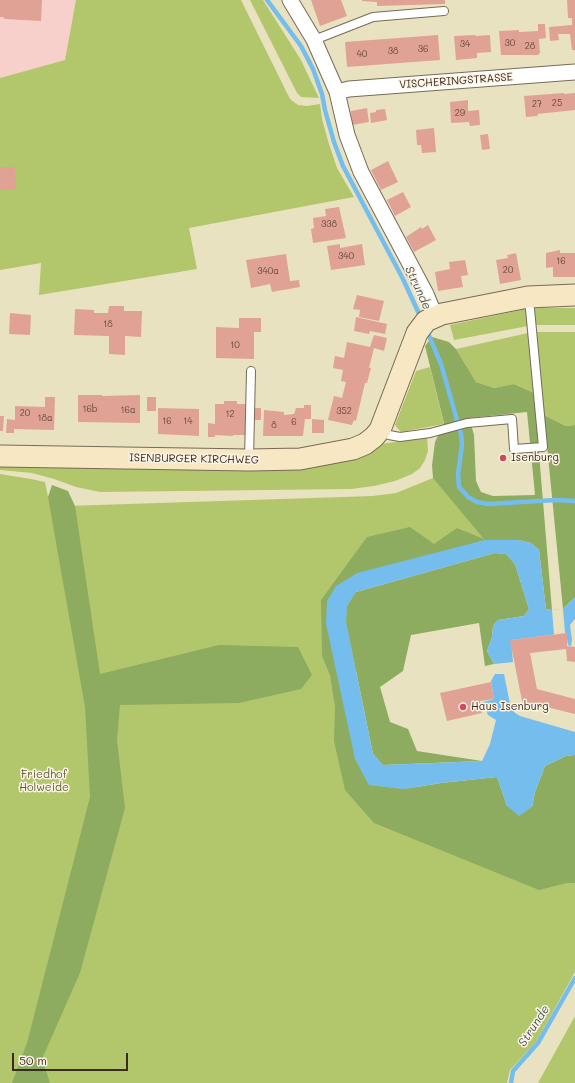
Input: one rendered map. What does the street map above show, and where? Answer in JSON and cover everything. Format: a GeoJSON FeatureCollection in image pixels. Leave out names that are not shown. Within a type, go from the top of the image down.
{"type":"FeatureCollection","features":[{"type":"Feature","properties":{"kind":"street"},"geometry":{"type":"LineString","coordinates":[[290,0],[314,40],[337,92],[347,134],[361,172],[426,294],[427,321]]}},
{"type":"Feature","properties":{"kind":"street","name":"VISCHERINGSTRASSE"},"geometry":{"type":"LineString","coordinates":[[337,92],[349,89],[575,72]]}},
{"type":"Feature","properties":{"kind":"street"},"geometry":{"type":"LineString","coordinates":[[380,430],[417,333],[427,321],[442,314],[528,297],[575,294]]}},
{"type":"Feature","properties":{"kind":"street","name":"ISENBURGER KIRCHWEG"},"geometry":{"type":"LineString","coordinates":[[0,456],[249,460],[300,459],[354,448],[365,444],[380,430]]}},
{"type":"Feature","properties":{"kind":"lane"},"geometry":{"type":"LineString","coordinates":[[314,40],[373,17],[444,11]]}},
{"type":"Feature","properties":{"kind":"lane"},"geometry":{"type":"LineString","coordinates":[[380,430],[389,435],[400,437],[430,433],[467,423],[512,419],[514,449],[543,447],[528,297]]}},
{"type":"Feature","properties":{"kind":"lane"},"geometry":{"type":"LineString","coordinates":[[249,460],[251,371]]}},
{"type":"Feature","properties":{"kind":"shaded area"},"geometry":{"type":"Polygon","coordinates":[[[0,0],[76,0],[65,60],[0,78],[0,0]]]}},
{"type":"Feature","properties":{"kind":"green space"},"geometry":{"type":"Polygon","coordinates":[[[76,0],[241,0],[290,99],[298,105],[307,106],[320,104],[322,119],[337,168],[354,197],[189,228],[197,269],[39,295],[41,263],[0,270],[0,78],[65,60],[76,0]]]}},
{"type":"Feature","properties":{"kind":"green space"},"geometry":{"type":"Polygon","coordinates":[[[250,0],[263,0],[301,60],[319,98],[301,97],[297,93],[250,0]]]}},
{"type":"Feature","properties":{"kind":"green space"},"geometry":{"type":"Polygon","coordinates":[[[534,308],[575,308],[575,325],[536,325],[534,308]]]}},
{"type":"Feature","properties":{"kind":"green space"},"geometry":{"type":"Polygon","coordinates":[[[526,309],[528,326],[454,340],[450,325],[526,309]]]}},
{"type":"Feature","properties":{"kind":"green space"},"geometry":{"type":"Polygon","coordinates":[[[536,332],[575,332],[575,425],[566,426],[544,415],[536,332]]]}},
{"type":"Feature","properties":{"kind":"green space"},"geometry":{"type":"Polygon","coordinates":[[[528,333],[534,393],[514,384],[494,388],[476,382],[456,349],[528,333]]]}},
{"type":"Feature","properties":{"kind":"green space"},"geometry":{"type":"Polygon","coordinates":[[[432,337],[449,342],[456,349],[476,382],[494,388],[514,384],[534,393],[552,610],[546,609],[539,550],[531,543],[518,540],[485,540],[336,586],[355,759],[369,785],[404,789],[441,783],[497,777],[507,806],[532,807],[535,792],[545,766],[566,756],[575,755],[575,883],[567,883],[539,890],[374,823],[345,790],[334,741],[335,707],[330,675],[322,656],[321,600],[367,537],[410,527],[434,544],[457,528],[484,539],[433,478],[432,465],[435,442],[444,423],[425,346],[432,337]],[[527,412],[469,418],[474,435],[476,481],[481,492],[493,496],[535,495],[527,412]]]}},
{"type":"Feature","properties":{"kind":"green space"},"geometry":{"type":"Polygon","coordinates":[[[430,367],[444,424],[401,432],[395,425],[416,371],[430,367]]]}},
{"type":"Feature","properties":{"kind":"green space"},"geometry":{"type":"Polygon","coordinates":[[[544,415],[566,426],[575,425],[575,597],[563,609],[544,415]]]}},
{"type":"Feature","properties":{"kind":"green space"},"geometry":{"type":"Polygon","coordinates":[[[427,437],[428,451],[425,460],[420,468],[412,474],[395,481],[351,489],[100,492],[76,487],[32,473],[0,470],[0,465],[376,448],[382,444],[427,437]]]}},
{"type":"Feature","properties":{"kind":"green space","name":"Friedhof Holweide"},"geometry":{"type":"Polygon","coordinates":[[[0,474],[45,482],[48,497],[67,506],[373,496],[396,493],[433,478],[456,476],[485,540],[357,573],[355,758],[575,868],[575,972],[536,1042],[510,1070],[507,1083],[0,1083],[0,474]]]}},
{"type":"Feature","properties":{"kind":"green space"},"geometry":{"type":"Polygon","coordinates":[[[52,485],[68,491],[75,506],[100,674],[219,645],[298,647],[312,675],[301,689],[239,703],[120,705],[117,740],[125,808],[80,973],[42,1059],[50,1083],[12,1083],[27,1043],[90,797],[85,707],[48,497],[52,485]]]}},
{"type":"Feature","properties":{"kind":"green space"},"geometry":{"type":"Polygon","coordinates":[[[495,553],[506,554],[515,564],[529,609],[524,616],[498,620],[493,626],[492,637],[487,651],[494,664],[485,666],[479,623],[411,635],[403,671],[380,687],[390,722],[408,729],[417,751],[482,761],[383,765],[373,754],[346,622],[347,606],[356,592],[495,553]]]}},
{"type":"Feature","properties":{"kind":"green space"},"geometry":{"type":"Polygon","coordinates":[[[575,1016],[575,1083],[538,1083],[575,1016]]]}},
{"type":"Feature","properties":{"kind":"water"},"geometry":{"type":"Polygon","coordinates":[[[485,540],[518,540],[531,543],[539,550],[546,609],[563,609],[575,597],[575,619],[570,625],[572,640],[571,646],[568,645],[566,633],[511,640],[513,662],[494,664],[487,651],[492,637],[493,626],[498,620],[524,616],[529,609],[515,564],[506,554],[495,553],[356,592],[347,606],[346,622],[373,754],[383,765],[482,761],[490,744],[496,720],[488,715],[483,702],[494,699],[491,681],[495,674],[504,674],[510,704],[515,713],[520,716],[575,732],[575,755],[566,756],[545,766],[535,792],[532,807],[519,816],[507,806],[497,777],[441,783],[404,789],[369,785],[355,759],[326,624],[327,601],[336,586],[357,573],[485,540]]]}},
{"type":"Feature","properties":{"kind":"pier"},"geometry":{"type":"Polygon","coordinates":[[[563,609],[565,633],[554,635],[552,610],[563,609]]]}},
{"type":"Feature","properties":{"kind":"building"},"geometry":{"type":"Polygon","coordinates":[[[0,0],[42,0],[41,21],[5,19],[0,17],[0,0]]]}},
{"type":"Feature","properties":{"kind":"building"},"geometry":{"type":"Polygon","coordinates":[[[311,0],[341,0],[347,16],[320,26],[311,0]]]}},
{"type":"Feature","properties":{"kind":"building"},"geometry":{"type":"Polygon","coordinates":[[[362,0],[445,0],[445,4],[377,6],[377,2],[362,0]]]}},
{"type":"Feature","properties":{"kind":"building"},"geometry":{"type":"Polygon","coordinates":[[[567,0],[575,0],[575,50],[572,50],[570,34],[558,34],[559,40],[550,41],[549,27],[572,25],[572,18],[568,18],[567,0]]]}},
{"type":"Feature","properties":{"kind":"building"},"geometry":{"type":"Polygon","coordinates":[[[538,24],[545,24],[546,38],[539,39],[540,53],[538,55],[501,55],[499,31],[538,31],[538,24]]]}},
{"type":"Feature","properties":{"kind":"building"},"geometry":{"type":"Polygon","coordinates":[[[438,35],[440,60],[347,67],[345,42],[438,35]]]}},
{"type":"Feature","properties":{"kind":"building"},"geometry":{"type":"Polygon","coordinates":[[[490,35],[491,52],[477,53],[477,58],[456,60],[454,36],[490,35]]]}},
{"type":"Feature","properties":{"kind":"building"},"geometry":{"type":"Polygon","coordinates":[[[575,93],[575,110],[537,114],[538,116],[526,117],[524,96],[575,93]]]}},
{"type":"Feature","properties":{"kind":"building"},"geometry":{"type":"Polygon","coordinates":[[[468,100],[468,111],[479,110],[480,125],[470,126],[469,122],[451,123],[450,102],[468,100]]]}},
{"type":"Feature","properties":{"kind":"building"},"geometry":{"type":"Polygon","coordinates":[[[367,108],[369,122],[352,125],[351,111],[367,108]]]}},
{"type":"Feature","properties":{"kind":"building"},"geometry":{"type":"Polygon","coordinates":[[[385,109],[387,120],[371,123],[370,113],[376,112],[376,110],[385,109]]]}},
{"type":"Feature","properties":{"kind":"building"},"geometry":{"type":"Polygon","coordinates":[[[434,128],[436,152],[422,153],[421,145],[417,145],[416,130],[434,128]]]}},
{"type":"Feature","properties":{"kind":"building"},"geometry":{"type":"Polygon","coordinates":[[[488,134],[490,149],[482,150],[480,135],[488,134]]]}},
{"type":"Feature","properties":{"kind":"building"},"geometry":{"type":"Polygon","coordinates":[[[388,161],[398,182],[381,190],[371,170],[388,161]]]}},
{"type":"Feature","properties":{"kind":"building"},"geometry":{"type":"Polygon","coordinates":[[[0,167],[15,167],[16,189],[0,190],[0,167]]]}},
{"type":"Feature","properties":{"kind":"building"},"geometry":{"type":"Polygon","coordinates":[[[403,192],[411,207],[395,216],[387,200],[403,192]]]}},
{"type":"Feature","properties":{"kind":"building"},"geometry":{"type":"Polygon","coordinates":[[[339,207],[346,238],[313,243],[311,229],[314,228],[313,218],[326,216],[325,209],[339,207]]]}},
{"type":"Feature","properties":{"kind":"building"},"geometry":{"type":"Polygon","coordinates":[[[428,225],[436,240],[414,252],[406,237],[421,227],[422,229],[428,225]]]}},
{"type":"Feature","properties":{"kind":"building"},"geometry":{"type":"Polygon","coordinates":[[[340,244],[340,248],[362,244],[365,265],[331,270],[327,246],[340,244]]]}},
{"type":"Feature","properties":{"kind":"building"},"geometry":{"type":"Polygon","coordinates":[[[560,250],[560,253],[575,253],[575,277],[553,277],[553,267],[546,268],[546,253],[560,250]]]}},
{"type":"Feature","properties":{"kind":"building"},"geometry":{"type":"Polygon","coordinates":[[[516,253],[521,280],[500,284],[496,260],[508,258],[507,255],[516,253]]]}},
{"type":"Feature","properties":{"kind":"building"},"geometry":{"type":"Polygon","coordinates":[[[286,254],[290,281],[299,280],[300,287],[272,292],[270,284],[251,288],[246,260],[286,254]]]}},
{"type":"Feature","properties":{"kind":"building"},"geometry":{"type":"Polygon","coordinates":[[[465,260],[468,275],[461,276],[463,287],[438,291],[435,272],[450,269],[449,262],[465,260]]]}},
{"type":"Feature","properties":{"kind":"building"},"geometry":{"type":"Polygon","coordinates":[[[357,295],[384,301],[379,321],[359,317],[360,310],[353,309],[357,295]]]}},
{"type":"Feature","properties":{"kind":"building"},"geometry":{"type":"Polygon","coordinates":[[[109,306],[124,306],[124,311],[142,311],[141,337],[125,336],[125,355],[109,354],[109,336],[74,335],[75,309],[94,310],[94,313],[108,313],[109,306]]]}},
{"type":"Feature","properties":{"kind":"building"},"geometry":{"type":"Polygon","coordinates":[[[10,313],[31,315],[30,335],[9,334],[10,313]]]}},
{"type":"Feature","properties":{"kind":"building"},"geometry":{"type":"Polygon","coordinates":[[[356,317],[387,324],[385,334],[370,331],[369,334],[354,331],[356,317]]]}},
{"type":"Feature","properties":{"kind":"building"},"geometry":{"type":"Polygon","coordinates":[[[239,318],[261,318],[261,332],[254,332],[254,359],[216,358],[216,327],[239,328],[239,318]]]}},
{"type":"Feature","properties":{"kind":"building"},"geometry":{"type":"Polygon","coordinates":[[[374,335],[387,338],[384,351],[374,348],[369,368],[371,368],[367,383],[365,383],[356,421],[354,420],[352,425],[328,420],[334,396],[342,398],[346,382],[341,381],[343,370],[333,368],[335,356],[344,358],[347,342],[370,347],[374,335]]]}},
{"type":"Feature","properties":{"kind":"building"},"geometry":{"type":"Polygon","coordinates":[[[78,395],[140,395],[140,423],[78,422],[78,395]]]}},
{"type":"Feature","properties":{"kind":"building"},"geometry":{"type":"Polygon","coordinates":[[[45,397],[55,397],[54,430],[14,429],[14,433],[6,433],[7,419],[15,420],[15,406],[45,407],[45,397]]]}},
{"type":"Feature","properties":{"kind":"building"},"geometry":{"type":"Polygon","coordinates":[[[147,397],[156,397],[156,411],[147,411],[147,397]]]}},
{"type":"Feature","properties":{"kind":"building"},"geometry":{"type":"Polygon","coordinates":[[[224,401],[237,401],[237,404],[246,404],[246,435],[215,435],[215,437],[208,437],[208,423],[215,424],[215,404],[224,404],[224,401]]]}},
{"type":"Feature","properties":{"kind":"building"},"geometry":{"type":"Polygon","coordinates":[[[304,405],[311,405],[311,419],[305,419],[303,436],[263,436],[264,410],[284,412],[284,415],[294,414],[296,408],[304,408],[304,405]]]}},
{"type":"Feature","properties":{"kind":"building"},"geometry":{"type":"Polygon","coordinates":[[[158,408],[199,409],[199,436],[158,434],[158,408]]]}},
{"type":"Feature","properties":{"kind":"building"},"geometry":{"type":"Polygon","coordinates":[[[254,408],[261,408],[261,420],[254,420],[254,408]]]}},
{"type":"Feature","properties":{"kind":"building"},"geometry":{"type":"Polygon","coordinates":[[[0,416],[4,416],[3,431],[0,431],[0,416]]]}},
{"type":"Feature","properties":{"kind":"building"},"geometry":{"type":"Polygon","coordinates":[[[312,419],[324,420],[324,433],[312,433],[312,419]]]}},
{"type":"Feature","properties":{"kind":"building"},"geometry":{"type":"Polygon","coordinates":[[[567,633],[567,646],[575,647],[575,662],[567,661],[566,649],[530,653],[537,689],[575,699],[575,714],[522,701],[510,640],[567,633]]]}},
{"type":"Feature","properties":{"kind":"building","name":"Haus Isenburg"},"geometry":{"type":"Polygon","coordinates":[[[491,682],[494,699],[480,701],[482,713],[447,721],[440,693],[491,682]]]}},
{"type":"Feature","properties":{"kind":"waterway","name":"Strunde"},"geometry":{"type":"LineString","coordinates":[[267,0],[301,46],[313,69],[322,94],[334,142],[343,166],[403,279],[421,318]]}},
{"type":"Feature","properties":{"kind":"waterway","name":"Strunde"},"geometry":{"type":"LineString","coordinates":[[427,331],[441,364],[461,434],[462,445],[458,474],[459,487],[468,497],[477,502],[488,504],[556,500],[575,501]]}},
{"type":"Feature","properties":{"kind":"waterway","name":"Strunde"},"geometry":{"type":"LineString","coordinates":[[511,1083],[513,1071],[538,1043],[575,978]]}},
{"type":"Feature","properties":{"kind":"place","name":"Isenburg"},"geometry":{"type":"Point","coordinates":[503,458]}},
{"type":"Feature","properties":{"kind":"place","name":"Haus Isenburg"},"geometry":{"type":"Point","coordinates":[463,707]}}]}
